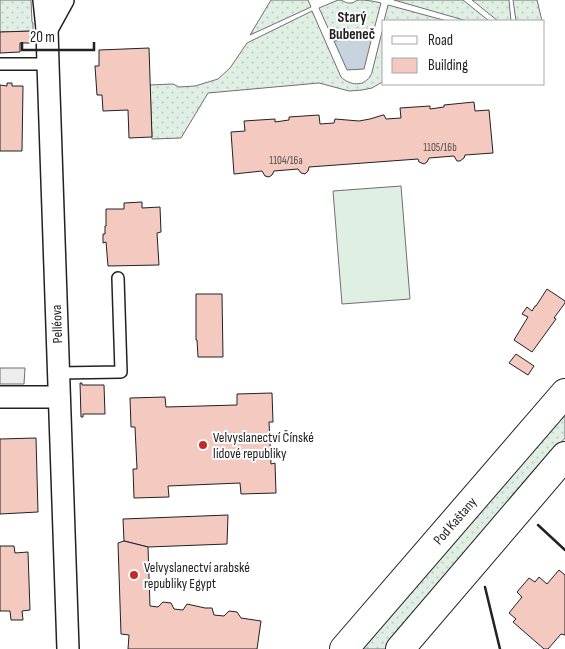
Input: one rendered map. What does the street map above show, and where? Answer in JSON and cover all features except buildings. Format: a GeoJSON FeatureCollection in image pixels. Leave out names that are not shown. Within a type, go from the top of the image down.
{"type":"FeatureCollection","features":[{"type":"Feature","properties":{"kind":"main road","name":"Pod Kaštany"},"geometry":{"type":"LineString","coordinates":[[344,649],[565,393]]}},
{"type":"Feature","properties":{"kind":"main road"},"geometry":{"type":"LineString","coordinates":[[400,649],[565,456]]}},
{"type":"Feature","properties":{"kind":"street","name":"Pelléova"},"geometry":{"type":"LineString","coordinates":[[44,0],[47,29],[68,649]]}},
{"type":"Feature","properties":{"kind":"street"},"geometry":{"type":"LineString","coordinates":[[47,29],[63,0]]}},
{"type":"Feature","properties":{"kind":"street"},"geometry":{"type":"LineString","coordinates":[[0,396],[59,397]]}},
{"type":"Feature","properties":{"kind":"lane"},"geometry":{"type":"LineString","coordinates":[[0,64],[48,64]]}},
{"type":"Feature","properties":{"kind":"lane"},"geometry":{"type":"LineString","coordinates":[[58,373],[121,372],[118,278]]}},
{"type":"Feature","properties":{"kind":"green space"},"geometry":{"type":"Polygon","coordinates":[[[0,0],[31,0],[33,31],[0,32],[0,0]]]}},
{"type":"Feature","properties":{"kind":"green space"},"geometry":{"type":"Polygon","coordinates":[[[271,0],[308,0],[311,7],[250,35],[271,0]]]}},
{"type":"Feature","properties":{"kind":"green space"},"geometry":{"type":"Polygon","coordinates":[[[338,0],[349,3],[359,0],[381,3],[372,37],[334,41],[319,8],[338,0]]]}},
{"type":"Feature","properties":{"kind":"green space"},"geometry":{"type":"Polygon","coordinates":[[[394,0],[463,0],[488,20],[464,20],[394,0]]]}},
{"type":"Feature","properties":{"kind":"green space"},"geometry":{"type":"Polygon","coordinates":[[[472,0],[509,0],[511,20],[497,20],[472,0]]]}},
{"type":"Feature","properties":{"kind":"green space"},"geometry":{"type":"Polygon","coordinates":[[[513,0],[537,0],[542,20],[516,20],[513,0]]]}},
{"type":"Feature","properties":{"kind":"green space"},"geometry":{"type":"Polygon","coordinates":[[[388,5],[443,20],[384,20],[388,5]]]}},
{"type":"Feature","properties":{"kind":"green space"},"geometry":{"type":"Polygon","coordinates":[[[312,11],[341,77],[354,84],[362,83],[371,75],[382,32],[382,82],[372,88],[349,91],[319,83],[208,93],[181,138],[152,139],[150,85],[173,84],[179,87],[195,86],[218,79],[230,68],[247,43],[312,11]]]}},
{"type":"Feature","properties":{"kind":"green space"},"geometry":{"type":"Polygon","coordinates":[[[401,186],[410,299],[342,304],[333,191],[401,186]]]}},
{"type":"Feature","properties":{"kind":"green space"},"geometry":{"type":"Polygon","coordinates":[[[565,411],[565,438],[385,649],[360,649],[565,411]]]}},
{"type":"Feature","properties":{"kind":"shaded area"},"geometry":{"type":"Polygon","coordinates":[[[372,37],[364,69],[347,70],[334,41],[372,37]]]}},
{"type":"Feature","properties":{"kind":"shaded area"},"geometry":{"type":"Polygon","coordinates":[[[0,368],[25,368],[24,384],[0,384],[0,368]]]}},
{"type":"Feature","properties":{"kind":"wall"},"geometry":{"type":"LineString","coordinates":[[538,525],[565,550]]}},
{"type":"Feature","properties":{"kind":"wall"},"geometry":{"type":"LineString","coordinates":[[485,587],[500,649]]}},
{"type":"Feature","properties":{"kind":"place","name":"Velvyslanectví Čínské lidové republiky"},"geometry":{"type":"Point","coordinates":[203,445]}},
{"type":"Feature","properties":{"kind":"place","name":"Velvyslanectví arabské republiky Egypt"},"geometry":{"type":"Point","coordinates":[134,575]}},
{"type":"Feature","properties":{"kind":"district","name":"Starý Bubeneč"},"geometry":{"type":"Point","coordinates":[352,26]}}]}
